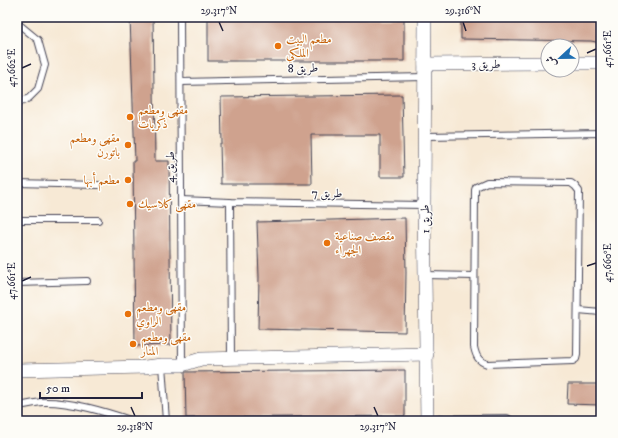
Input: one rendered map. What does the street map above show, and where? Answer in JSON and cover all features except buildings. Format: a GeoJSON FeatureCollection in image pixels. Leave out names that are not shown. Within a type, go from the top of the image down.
{"type":"FeatureCollection","features":[{"type":"Feature","properties":{"kind":"street","name":"طريق 1"},"geometry":{"type":"LineString","coordinates":[[425,17],[426,136],[424,205],[428,420]]}},
{"type":"Feature","properties":{"kind":"street","name":"طريق 3"},"geometry":{"type":"LineString","coordinates":[[425,70],[540,63]]}},
{"type":"Feature","properties":{"kind":"street"},"geometry":{"type":"LineString","coordinates":[[580,63],[601,63]]}},
{"type":"Feature","properties":{"kind":"street"},"geometry":{"type":"LineString","coordinates":[[17,370],[182,365],[201,359],[427,354]]}},
{"type":"Feature","properties":{"kind":"lane","name":"طريق 4"},"geometry":{"type":"LineString","coordinates":[[180,17],[182,365]]}},
{"type":"Feature","properties":{"kind":"lane"},"geometry":{"type":"LineString","coordinates":[[17,24],[38,40],[45,65],[38,89],[29,98],[17,104]]}},
{"type":"Feature","properties":{"kind":"lane","name":"طريق 8"},"geometry":{"type":"LineString","coordinates":[[181,82],[425,70]]}},
{"type":"Feature","properties":{"kind":"lane"},"geometry":{"type":"LineString","coordinates":[[426,136],[601,133]]}},
{"type":"Feature","properties":{"kind":"lane"},"geometry":{"type":"LineString","coordinates":[[487,182],[571,183],[575,186],[579,197],[578,310],[577,355],[576,359],[573,361],[566,363],[487,364],[481,362],[475,353],[474,347],[476,187],[487,182]]}},
{"type":"Feature","properties":{"kind":"lane"},"geometry":{"type":"LineString","coordinates":[[17,183],[98,185]]}},
{"type":"Feature","properties":{"kind":"lane","name":"طريق 7"},"geometry":{"type":"LineString","coordinates":[[181,200],[424,205]]}},
{"type":"Feature","properties":{"kind":"lane"},"geometry":{"type":"LineString","coordinates":[[230,202],[231,359]]}},
{"type":"Feature","properties":{"kind":"lane"},"geometry":{"type":"LineString","coordinates":[[17,220],[98,220]]}},
{"type":"Feature","properties":{"kind":"lane"},"geometry":{"type":"LineString","coordinates":[[426,275],[474,276]]}},
{"type":"Feature","properties":{"kind":"lane"},"geometry":{"type":"LineString","coordinates":[[17,283],[87,281]]}},
{"type":"Feature","properties":{"kind":"lane"},"geometry":{"type":"LineString","coordinates":[[578,310],[601,312]]}},
{"type":"Feature","properties":{"kind":"lane"},"geometry":{"type":"LineString","coordinates":[[162,365],[166,421]]}},
{"type":"Feature","properties":{"kind":"lane"},"geometry":{"type":"LineString","coordinates":[[17,406],[42,402],[74,405],[113,414],[134,421]]}},
{"type":"Feature","properties":{"kind":"lane"},"geometry":{"type":"LineString","coordinates":[[428,420],[507,418],[512,421]]}},
{"type":"Feature","properties":{"kind":"place","name":"مطعم البيت الملكي"},"geometry":{"type":"Point","coordinates":[278,46]}},
{"type":"Feature","properties":{"kind":"place","name":"مقهى ومطعم ذكريات"},"geometry":{"type":"Point","coordinates":[130,117]}},
{"type":"Feature","properties":{"kind":"place","name":"مقهى ومطعم باتورن"},"geometry":{"type":"Point","coordinates":[128,145]}},
{"type":"Feature","properties":{"kind":"place","name":"مطعم أبها"},"geometry":{"type":"Point","coordinates":[128,180]}},
{"type":"Feature","properties":{"kind":"place","name":"مقهى كلاسيك"},"geometry":{"type":"Point","coordinates":[130,204]}},
{"type":"Feature","properties":{"kind":"place","name":"مقصف صناعية الجهراء"},"geometry":{"type":"Point","coordinates":[327,243]}},
{"type":"Feature","properties":{"kind":"place","name":"مقهى ومطعم الراوي"},"geometry":{"type":"Point","coordinates":[128,314]}},
{"type":"Feature","properties":{"kind":"place","name":"مقهى ومطعم المنار"},"geometry":{"type":"Point","coordinates":[133,344]}}]}
